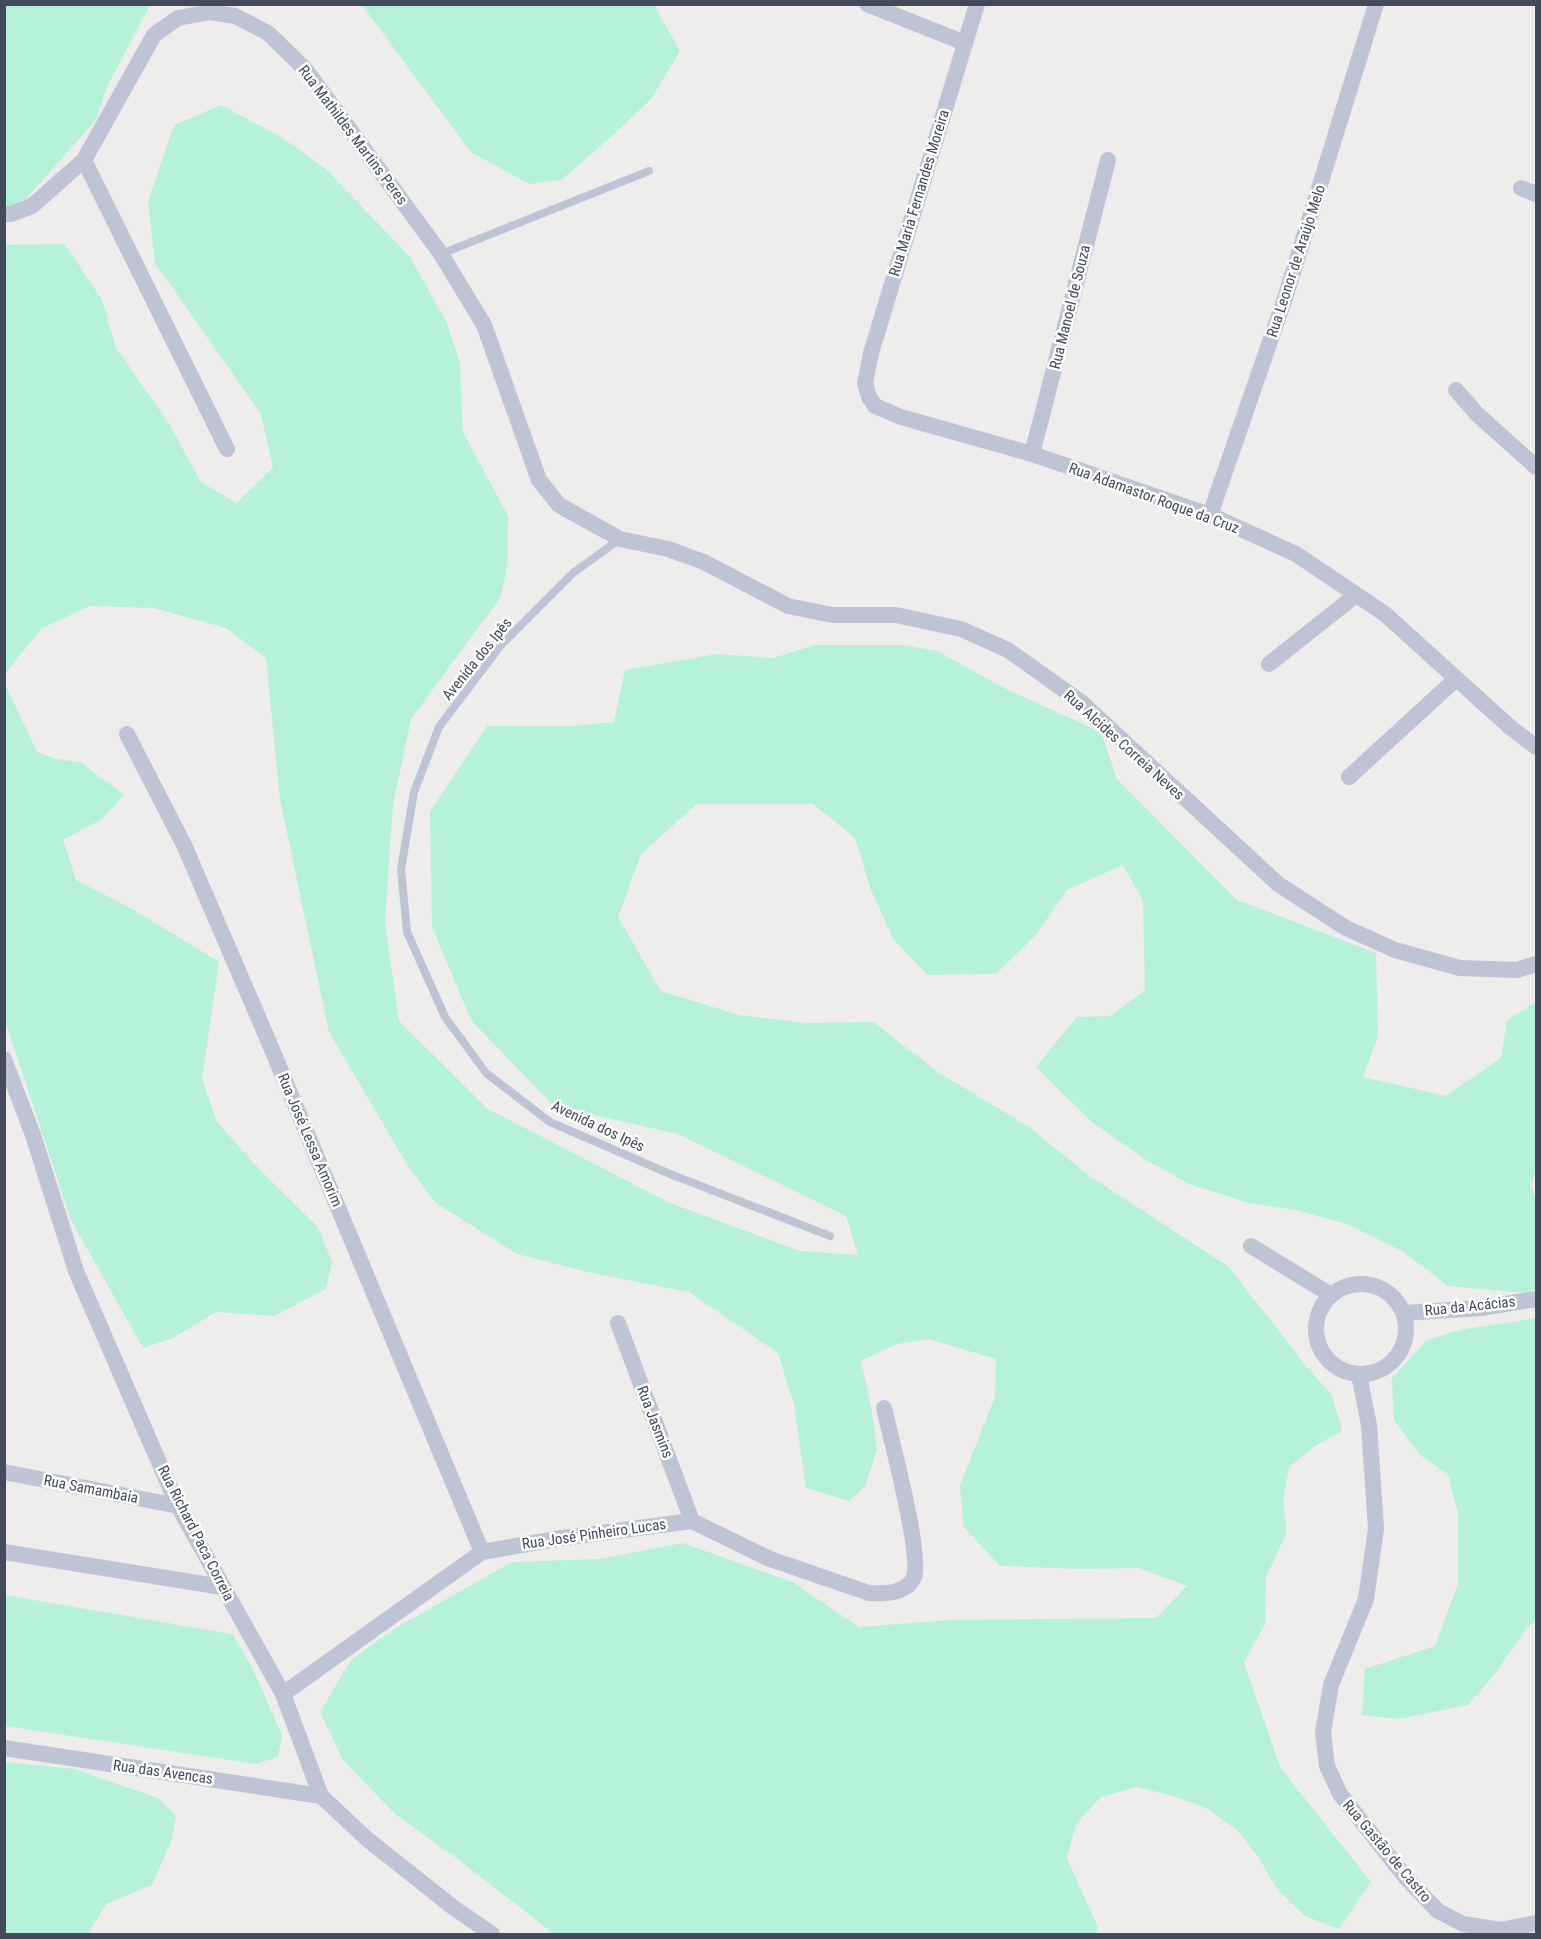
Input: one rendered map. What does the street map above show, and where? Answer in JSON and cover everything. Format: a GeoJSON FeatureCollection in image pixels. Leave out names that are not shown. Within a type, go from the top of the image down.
{"type":"FeatureCollection","features":[{"type":"Feature","properties":{"kind":"street"},"geometry":{"type":"LineString","coordinates":[[867,4],[965,43]]}},
{"type":"Feature","properties":{"kind":"street","name":"Rua Maria Fernandes Moreira"},"geometry":{"type":"LineString","coordinates":[[865,384],[871,353],[977,4]]}},
{"type":"Feature","properties":{"kind":"street","name":"Rua Leonor de Araújo Melo"},"geometry":{"type":"LineString","coordinates":[[1210,515],[1285,298],[1376,4]]}},
{"type":"Feature","properties":{"kind":"street","name":"Rua Mathildes Martins Peres"},"geometry":{"type":"LineString","coordinates":[[4,214],[11,214],[32,206],[84,159],[154,35],[178,18],[210,12],[235,16],[268,33],[306,70],[441,254],[484,325],[538,480],[559,505],[620,539]]}},
{"type":"Feature","properties":{"kind":"street"},"geometry":{"type":"LineString","coordinates":[[84,159],[226,449]]}},
{"type":"Feature","properties":{"kind":"street","name":"Rua Manoel de Souza"},"geometry":{"type":"LineString","coordinates":[[1032,454],[1108,160]]}},
{"type":"Feature","properties":{"kind":"street","name":"Rua Adamastor Roque da Cruz"},"geometry":{"type":"LineString","coordinates":[[865,384],[869,398],[875,406],[892,414],[1032,454],[1210,515],[1296,554],[1385,614],[1510,728],[1536,747]]}},
{"type":"Feature","properties":{"kind":"street"},"geometry":{"type":"LineString","coordinates":[[1456,390],[1477,414],[1536,467]]}},
{"type":"Feature","properties":{"kind":"street","name":"Rua Alcides Correia Neves"},"geometry":{"type":"LineString","coordinates":[[620,539],[668,549],[704,562],[788,606],[832,615],[896,615],[961,629],[1008,650],[1081,702],[1278,884],[1346,928],[1395,950],[1461,968],[1517,970],[1536,964]]}},
{"type":"Feature","properties":{"kind":"street"},"geometry":{"type":"LineString","coordinates":[[1269,663],[1356,595]]}},
{"type":"Feature","properties":{"kind":"street"},"geometry":{"type":"LineString","coordinates":[[1349,777],[1456,679]]}},
{"type":"Feature","properties":{"kind":"street","name":"Rua José Lessa Amorim"},"geometry":{"type":"LineString","coordinates":[[128,734],[193,866],[482,1551]]}},
{"type":"Feature","properties":{"kind":"street","name":"Rua Richard Paca Correia"},"geometry":{"type":"LineString","coordinates":[[4,1059],[33,1135],[76,1271],[178,1506],[283,1694],[321,1796],[367,1839],[492,1935]]}},
{"type":"Feature","properties":{"kind":"street"},"geometry":{"type":"LineString","coordinates":[[1251,1246],[1331,1295]]}},
{"type":"Feature","properties":{"kind":"street"},"geometry":{"type":"LineString","coordinates":[[1357,1284],[1372,1285],[1385,1290],[1396,1300],[1404,1313],[1407,1327],[1405,1342],[1398,1355],[1388,1366],[1359,1375],[1344,1371],[1331,1363],[1321,1351],[1316,1337],[1316,1321],[1321,1307],[1331,1295],[1343,1287],[1357,1284]]}},
{"type":"Feature","properties":{"kind":"street","name":"Rua da Acácias"},"geometry":{"type":"LineString","coordinates":[[1404,1313],[1481,1308],[1536,1299]]}},
{"type":"Feature","properties":{"kind":"street","name":"Rua Jasmins"},"geometry":{"type":"LineString","coordinates":[[618,1323],[692,1521]]}},
{"type":"Feature","properties":{"kind":"street","name":"Rua Gastão de Castro"},"geometry":{"type":"LineString","coordinates":[[1359,1375],[1369,1425],[1376,1529],[1366,1599],[1331,1685],[1323,1732],[1327,1766],[1340,1794],[1407,1879],[1438,1911],[1463,1924],[1501,1930],[1536,1923]]}},
{"type":"Feature","properties":{"kind":"street"},"geometry":{"type":"LineString","coordinates":[[692,1521],[770,1559],[869,1593],[886,1594],[905,1588],[914,1578],[916,1562],[884,1408]]}},
{"type":"Feature","properties":{"kind":"street","name":"Rua Samambaia"},"geometry":{"type":"LineString","coordinates":[[4,1472],[178,1506]]}},
{"type":"Feature","properties":{"kind":"street","name":"Rua José Pinheiro Lucas"},"geometry":{"type":"LineString","coordinates":[[283,1694],[482,1551],[692,1521]]}},
{"type":"Feature","properties":{"kind":"street"},"geometry":{"type":"LineString","coordinates":[[4,1552],[222,1587]]}},
{"type":"Feature","properties":{"kind":"street","name":"Rua das Avencas"},"geometry":{"type":"LineString","coordinates":[[4,1748],[321,1796]]}},
{"type":"Feature","properties":{"kind":"lane"},"geometry":{"type":"LineString","coordinates":[[441,254],[649,171]]}},
{"type":"Feature","properties":{"kind":"lane","name":"Avenida dos Ipês"},"geometry":{"type":"LineString","coordinates":[[620,539],[573,573],[501,645],[439,727],[414,792],[400,869],[407,932],[445,1017],[486,1073],[550,1122],[670,1174],[830,1236]]}},
{"type":"Feature","properties":{"kind":"green space"},"geometry":{"type":"Polygon","coordinates":[[[11,4],[150,5],[107,87],[96,120],[18,208],[5,208],[4,8],[11,4]]]}},
{"type":"Feature","properties":{"kind":"green space"},"geometry":{"type":"Polygon","coordinates":[[[362,5],[654,5],[680,51],[651,99],[612,136],[561,180],[529,184],[471,152],[362,5]]]}},
{"type":"Feature","properties":{"kind":"green space"},"geometry":{"type":"Polygon","coordinates":[[[221,105],[281,137],[326,169],[410,257],[446,321],[460,363],[463,432],[508,516],[507,567],[501,597],[411,719],[393,805],[385,922],[399,1021],[488,1109],[670,1203],[800,1251],[858,1255],[846,1216],[678,1134],[554,1106],[471,1020],[432,927],[430,812],[487,726],[573,726],[614,722],[625,670],[717,654],[773,658],[815,645],[904,645],[937,651],[1008,690],[1101,732],[1117,779],[1237,900],[1376,953],[1378,1036],[1363,1077],[1446,1096],[1501,1058],[1507,1021],[1534,1003],[1536,1008],[1536,1170],[1531,1186],[1536,1199],[1536,1289],[1526,1293],[1448,1286],[1402,1251],[1347,1224],[1296,1210],[1249,1203],[1189,1184],[1146,1160],[1092,1122],[1036,1067],[1077,1017],[1110,1016],[1145,990],[1143,901],[1123,865],[1067,890],[1035,936],[996,974],[928,975],[893,939],[871,890],[855,838],[813,804],[697,804],[641,854],[618,917],[661,991],[739,1015],[806,1023],[873,1022],[938,1072],[1029,1127],[1088,1175],[1229,1267],[1306,1366],[1332,1395],[1342,1431],[1315,1446],[1289,1467],[1283,1501],[1287,1532],[1266,1577],[1265,1624],[1244,1662],[1280,1767],[1371,1882],[1339,1929],[1305,1916],[1277,1889],[1259,1858],[1237,1830],[1208,1809],[1174,1796],[1137,1787],[1101,1797],[1076,1824],[1067,1859],[1098,1927],[1097,1934],[554,1934],[463,1863],[395,1814],[343,1760],[320,1712],[351,1660],[397,1627],[512,1562],[599,1559],[683,1543],[792,1582],[859,1627],[951,1620],[1156,1618],[1187,1586],[1139,1568],[1082,1569],[1000,1566],[963,1526],[960,1485],[995,1397],[996,1359],[928,1339],[897,1344],[861,1361],[871,1406],[877,1450],[865,1486],[849,1501],[806,1488],[794,1404],[778,1353],[689,1292],[592,1273],[517,1254],[436,1203],[408,1166],[329,1032],[280,799],[266,658],[226,628],[154,608],[90,606],[42,628],[5,674],[5,245],[65,244],[102,300],[116,348],[168,422],[201,482],[236,503],[273,468],[261,414],[155,263],[148,201],[174,125],[221,105]]]}},
{"type":"Feature","properties":{"kind":"green space"},"geometry":{"type":"Polygon","coordinates":[[[4,682],[37,752],[56,759],[80,762],[124,795],[102,819],[63,840],[76,880],[134,910],[219,962],[202,1079],[217,1122],[260,1170],[318,1227],[332,1262],[326,1289],[274,1316],[216,1312],[173,1338],[143,1348],[71,1220],[5,1020],[4,682]]]}},
{"type":"Feature","properties":{"kind":"green space"},"geometry":{"type":"Polygon","coordinates":[[[1536,1318],[1536,1619],[1468,1705],[1399,1719],[1362,1715],[1365,1669],[1435,1646],[1458,1584],[1458,1513],[1448,1474],[1420,1455],[1394,1420],[1392,1378],[1427,1340],[1460,1330],[1536,1318]]]}},
{"type":"Feature","properties":{"kind":"green space"},"geometry":{"type":"Polygon","coordinates":[[[5,1595],[232,1634],[251,1665],[282,1735],[278,1757],[256,1764],[5,1726],[5,1595]]]}},
{"type":"Feature","properties":{"kind":"green space"},"geometry":{"type":"Polygon","coordinates":[[[5,1762],[74,1769],[158,1798],[176,1816],[172,1839],[152,1885],[106,1904],[88,1934],[5,1934],[5,1762]]]}}]}
